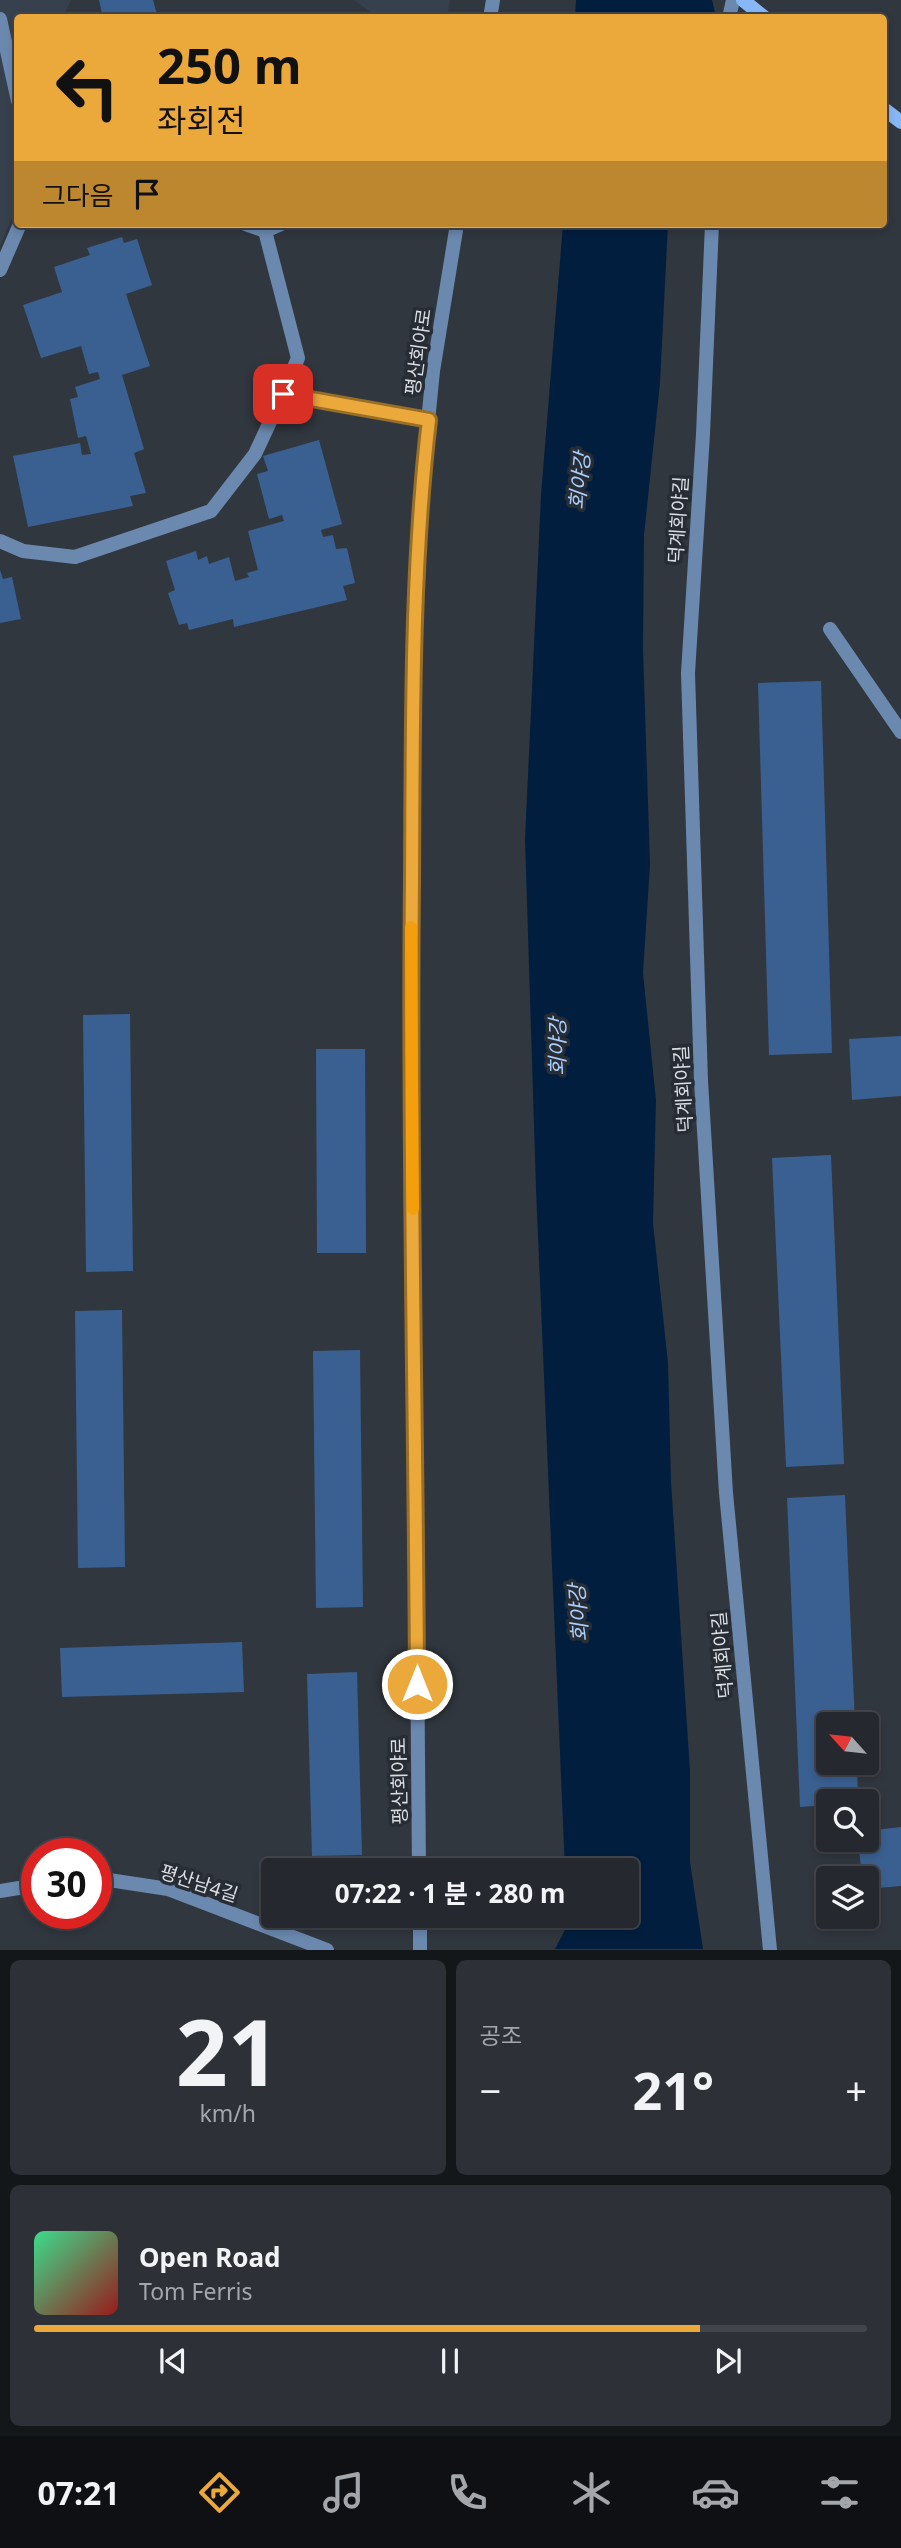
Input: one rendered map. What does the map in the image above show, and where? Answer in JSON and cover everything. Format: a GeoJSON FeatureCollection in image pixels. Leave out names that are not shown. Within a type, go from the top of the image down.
{"type":"FeatureCollection","features":[{"type":"Feature","properties":{"kind":"street"},"geometry":{"type":"LineString","coordinates":[[743,0],[760,14]]}},
{"type":"Feature","properties":{"kind":"street"},"geometry":{"type":"LineString","coordinates":[[0,19],[14,83]]}},
{"type":"Feature","properties":{"kind":"street"},"geometry":{"type":"LineString","coordinates":[[887,111],[901,122]]}},
{"type":"Feature","properties":{"kind":"street"},"geometry":{"type":"LineString","coordinates":[[0,270],[18,228]]}},
{"type":"Feature","properties":{"kind":"street"},"geometry":{"type":"LineString","coordinates":[[256,228],[265,231],[272,228]]}},
{"type":"Feature","properties":{"kind":"street","name":"평산회야로"},"geometry":{"type":"LineString","coordinates":[[419,1858],[411,912],[414,665],[418,526],[433,371],[456,228]]}},
{"type":"Feature","properties":{"kind":"street","name":"덕계회야길"},"geometry":{"type":"LineString","coordinates":[[712,228],[703,433],[688,673],[700,1067],[726,1493],[770,1950]]}},
{"type":"Feature","properties":{"kind":"street"},"geometry":{"type":"LineString","coordinates":[[0,541],[23,551],[75,557],[211,511],[254,454],[299,358],[265,231]]}},
{"type":"Feature","properties":{"kind":"street"},"geometry":{"type":"LineString","coordinates":[[283,394],[429,420]]}},
{"type":"Feature","properties":{"kind":"street"},"geometry":{"type":"LineString","coordinates":[[830,629],[901,732]]}},
{"type":"Feature","properties":{"kind":"street","name":"평산남4길"},"geometry":{"type":"LineString","coordinates":[[112,1880],[168,1889],[327,1950]]}},
{"type":"Feature","properties":{"kind":"street"},"geometry":{"type":"LineString","coordinates":[[0,1891],[21,1888]]}},
{"type":"Feature","properties":{"kind":"street"},"geometry":{"type":"LineString","coordinates":[[420,1928],[420,1950]]}},
{"type":"Feature","properties":{"kind":"shaded area"},"geometry":{"type":"Polygon","coordinates":[[[0,0],[71,0],[64,14],[14,14],[14,212],[0,246],[0,0]]]}},
{"type":"Feature","properties":{"kind":"shaded area"},"geometry":{"type":"Polygon","coordinates":[[[354,0],[450,0],[448,14],[373,14],[354,0]]]}},
{"type":"Feature","properties":{"kind":"water"},"geometry":{"type":"Polygon","coordinates":[[[576,0],[712,0],[715,14],[575,14],[576,0]]]}},
{"type":"Feature","properties":{"kind":"water","name":"회야강"},"geometry":{"type":"Polygon","coordinates":[[[563,228],[668,228],[660,383],[644,535],[643,649],[650,864],[643,973],[656,1100],[653,1223],[668,1363],[671,1482],[690,1771],[690,1862],[703,1949],[555,1949],[566,1928],[639,1928],[639,1858],[564,1858],[536,1189],[525,839],[541,495],[563,228]]]}},
{"type":"Feature","properties":{"kind":"building"},"geometry":{"type":"Polygon","coordinates":[[[99,0],[153,0],[157,14],[102,14],[99,0]]]}},
{"type":"Feature","properties":{"kind":"building"},"geometry":{"type":"Polygon","coordinates":[[[122,237],[124,243],[137,239],[152,285],[126,294],[150,366],[122,375],[144,449],[134,453],[146,493],[130,496],[133,506],[28,527],[13,456],[80,443],[82,455],[91,454],[86,436],[78,438],[70,399],[78,397],[75,387],[100,379],[98,372],[89,374],[81,346],[41,358],[23,305],[62,292],[54,267],[90,255],[87,248],[122,237]]]}},
{"type":"Feature","properties":{"kind":"building"},"geometry":{"type":"Polygon","coordinates":[[[319,440],[342,524],[321,530],[323,537],[333,535],[336,549],[347,548],[355,583],[343,586],[347,600],[234,627],[233,619],[189,630],[187,623],[179,625],[168,593],[175,590],[166,561],[196,551],[198,560],[207,556],[209,564],[229,557],[235,581],[249,577],[247,573],[258,570],[248,531],[284,521],[282,515],[269,519],[257,474],[268,471],[263,456],[319,440]]]}},
{"type":"Feature","properties":{"kind":"building"},"geometry":{"type":"Polygon","coordinates":[[[0,570],[3,579],[12,577],[21,619],[0,623],[0,570]]]}},
{"type":"Feature","properties":{"kind":"building"},"geometry":{"type":"Polygon","coordinates":[[[821,681],[832,1053],[769,1055],[758,683],[821,681]]]}},
{"type":"Feature","properties":{"kind":"building"},"geometry":{"type":"Polygon","coordinates":[[[130,1014],[133,1271],[86,1272],[83,1015],[130,1014]]]}},
{"type":"Feature","properties":{"kind":"building"},"geometry":{"type":"Polygon","coordinates":[[[901,1036],[901,1096],[852,1100],[849,1039],[901,1036]]]}},
{"type":"Feature","properties":{"kind":"building"},"geometry":{"type":"Polygon","coordinates":[[[316,1049],[365,1049],[366,1253],[317,1253],[316,1049]]]}},
{"type":"Feature","properties":{"kind":"building"},"geometry":{"type":"Polygon","coordinates":[[[831,1155],[844,1464],[786,1467],[772,1158],[831,1155]]]}},
{"type":"Feature","properties":{"kind":"building"},"geometry":{"type":"Polygon","coordinates":[[[122,1310],[125,1567],[78,1568],[75,1311],[122,1310]]]}},
{"type":"Feature","properties":{"kind":"building"},"geometry":{"type":"Polygon","coordinates":[[[360,1350],[363,1607],[316,1608],[313,1351],[360,1350]]]}},
{"type":"Feature","properties":{"kind":"building"},"geometry":{"type":"Polygon","coordinates":[[[845,1495],[854,1712],[816,1712],[816,1775],[857,1775],[858,1789],[816,1789],[816,1806],[800,1807],[787,1498],[845,1495]]]}},
{"type":"Feature","properties":{"kind":"building"},"geometry":{"type":"Polygon","coordinates":[[[242,1642],[244,1692],[62,1697],[60,1648],[242,1642]]]}},
{"type":"Feature","properties":{"kind":"building"},"geometry":{"type":"Polygon","coordinates":[[[357,1672],[362,1855],[312,1856],[307,1674],[357,1672]]]}},
{"type":"Feature","properties":{"kind":"building"},"geometry":{"type":"Polygon","coordinates":[[[901,1827],[901,1886],[879,1888],[879,1866],[861,1866],[859,1852],[879,1852],[879,1830],[901,1827]]]}},
{"type":"Feature","properties":{"kind":"slow traffic"},"geometry":{"type":"LineString","coordinates":[[411,927],[413,1209]]}},
{"type":"Feature","properties":{"kind":"route"},"geometry":{"type":"LineString","coordinates":[[283,394],[429,420],[419,512],[413,720],[411,940],[417,1684]]}}]}
